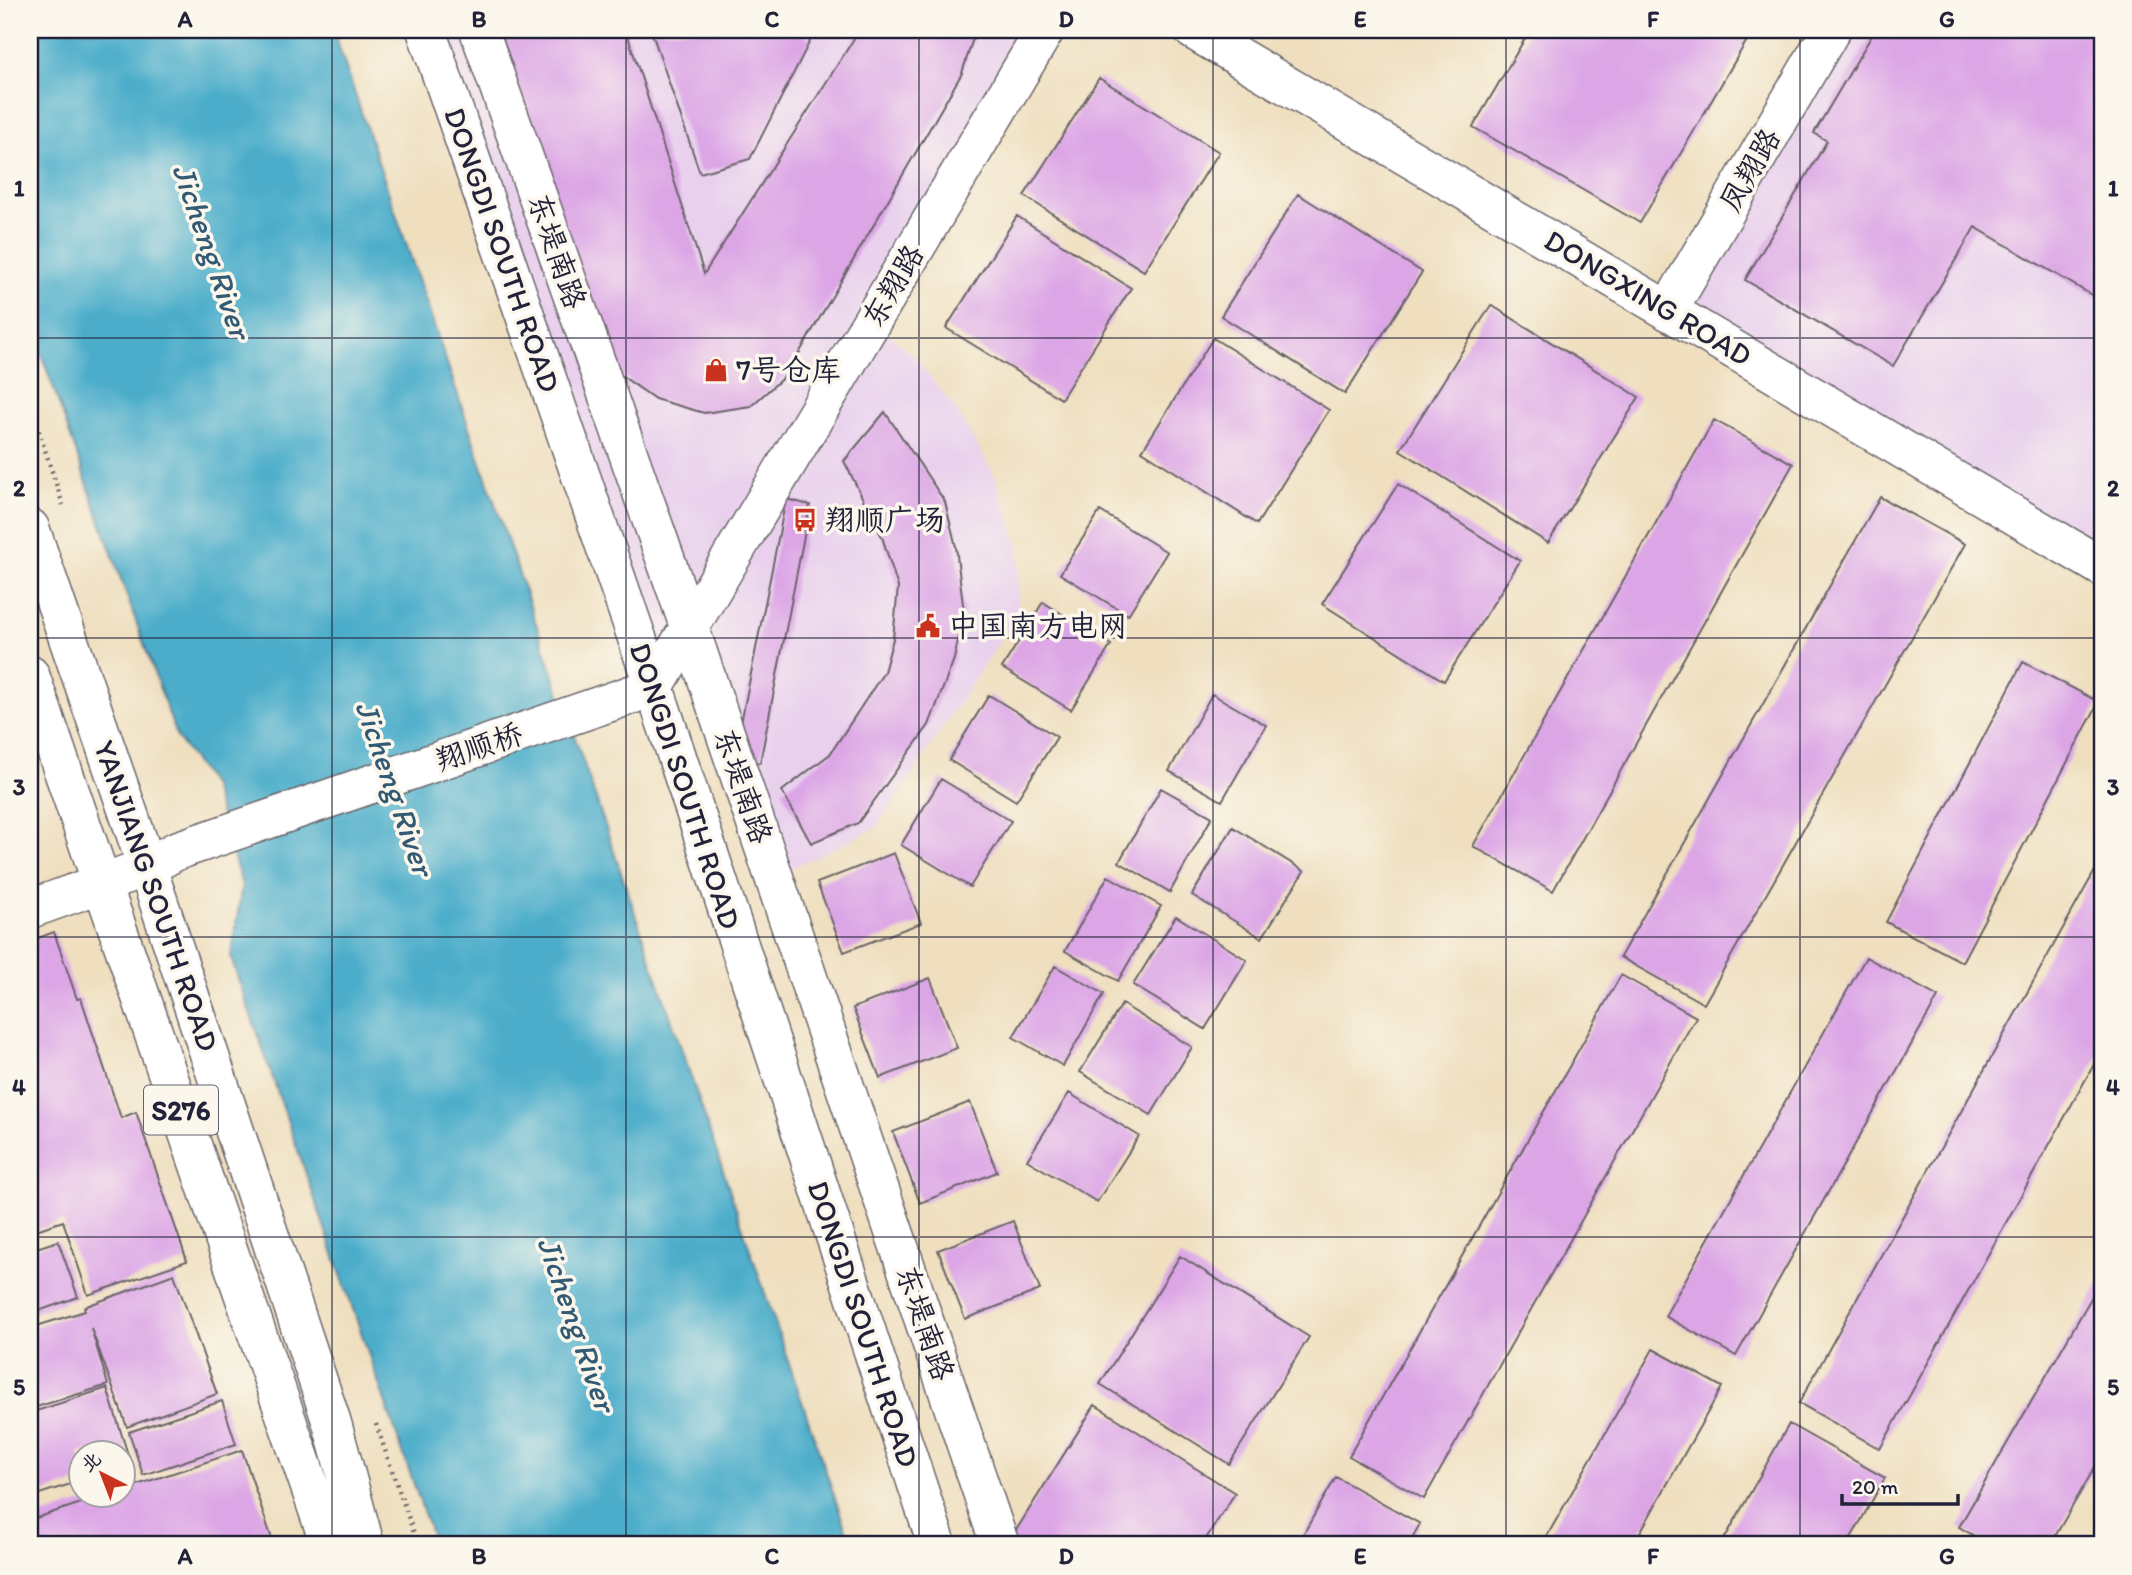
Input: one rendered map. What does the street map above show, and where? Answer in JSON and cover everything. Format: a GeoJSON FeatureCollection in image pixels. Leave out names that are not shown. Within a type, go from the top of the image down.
{"type":"FeatureCollection","features":[{"type":"Feature","properties":{"kind":"main road","name":"DONGDI SOUTH ROAD"},"geometry":{"type":"LineString","coordinates":[[426,30],[654,687],[937,1545]]}},
{"type":"Feature","properties":{"kind":"main road","name":"东堤南路"},"geometry":{"type":"LineString","coordinates":[[479,30],[690,629],[1000,1545]]}},
{"type":"Feature","properties":{"kind":"main road","name":"东翔路"},"geometry":{"type":"LineString","coordinates":[[654,687],[1045,30]]}},
{"type":"Feature","properties":{"kind":"main road","name":"DONGXING ROAD"},"geometry":{"type":"LineString","coordinates":[[1193,30],[2102,567]]}},
{"type":"Feature","properties":{"kind":"main road","name":"凤翔路"},"geometry":{"type":"LineString","coordinates":[[1668,311],[1831,30]]}},
{"type":"Feature","properties":{"kind":"main road","name":"YANJIANG SOUTH ROAD"},"geometry":{"type":"LineString","coordinates":[[30,528],[147,867],[332,1423],[365,1545]]}},
{"type":"Feature","properties":{"kind":"main road","name":"YANJIANG SOUTH ROAD"},"geometry":{"type":"LineString","coordinates":[[30,676],[330,1545]]}},
{"type":"Feature","properties":{"kind":"main road","name":"翔顺桥"},"geometry":{"type":"LineString","coordinates":[[30,909],[147,867],[176,850],[654,687]]}},
{"type":"Feature","properties":{"kind":"shaded area"},"geometry":{"type":"Polygon","coordinates":[[[426,30],[1045,30],[872,321],[913,355],[956,410],[994,474],[1019,547],[1018,614],[876,828],[774,877],[690,630],[654,687],[426,30]]]}},
{"type":"Feature","properties":{"kind":"shaded area"},"geometry":{"type":"Polygon","coordinates":[[[1831,30],[2102,30],[2102,567],[1668,311],[1831,30]]]}},
{"type":"Feature","properties":{"kind":"water","name":"Jicheng River"},"geometry":{"type":"Polygon","coordinates":[[[30,30],[333,30],[851,1545],[435,1545],[231,958],[242,885],[212,786],[177,737],[30,322],[30,30]]]}},
{"type":"Feature","properties":{"kind":"building"},"geometry":{"type":"Polygon","coordinates":[[[496,30],[626,30],[704,274],[857,34],[849,30],[975,32],[962,73],[787,374],[751,406],[704,413],[655,399],[615,371],[496,30]]]}},
{"type":"Feature","properties":{"kind":"building"},"geometry":{"type":"Polygon","coordinates":[[[651,30],[795,30],[811,39],[750,159],[700,173],[651,30]]]}},
{"type":"Feature","properties":{"kind":"building"},"geometry":{"type":"Polygon","coordinates":[[[1530,30],[1753,30],[1640,223],[1473,127],[1530,30]]]}},
{"type":"Feature","properties":{"kind":"building"},"geometry":{"type":"Polygon","coordinates":[[[1875,30],[2102,30],[2102,301],[1975,227],[1893,366],[1745,280],[1827,141],[1814,133],[1875,30]]]}},
{"type":"Feature","properties":{"kind":"building"},"geometry":{"type":"Polygon","coordinates":[[[1099,78],[1219,152],[1144,271],[1024,196],[1099,78]]]}},
{"type":"Feature","properties":{"kind":"building"},"geometry":{"type":"Polygon","coordinates":[[[1298,194],[1422,272],[1345,394],[1221,316],[1298,194]]]}},
{"type":"Feature","properties":{"kind":"building"},"geometry":{"type":"Polygon","coordinates":[[[1017,216],[1131,288],[1061,399],[946,328],[1017,216]]]}},
{"type":"Feature","properties":{"kind":"building"},"geometry":{"type":"Polygon","coordinates":[[[1491,305],[1639,397],[1548,543],[1400,450],[1491,305]]]}},
{"type":"Feature","properties":{"kind":"building"},"geometry":{"type":"Polygon","coordinates":[[[1213,338],[1329,410],[1257,524],[1142,451],[1213,338]]]}},
{"type":"Feature","properties":{"kind":"building","name":"中国南方电网"},"geometry":{"type":"Polygon","coordinates":[[[885,412],[945,502],[956,547],[964,613],[954,659],[929,725],[858,823],[811,843],[782,791],[830,754],[884,672],[893,639],[898,587],[882,537],[844,461],[885,412]]]}},
{"type":"Feature","properties":{"kind":"building"},"geometry":{"type":"Polygon","coordinates":[[[1714,420],[1793,464],[1553,891],[1473,846],[1714,420]]]}},
{"type":"Feature","properties":{"kind":"building"},"geometry":{"type":"Polygon","coordinates":[[[1398,484],[1520,561],[1444,681],[1322,604],[1398,484]]]}},
{"type":"Feature","properties":{"kind":"building"},"geometry":{"type":"Polygon","coordinates":[[[1880,497],[1965,544],[1704,1004],[1620,957],[1880,497]]]}},
{"type":"Feature","properties":{"kind":"building"},"geometry":{"type":"Polygon","coordinates":[[[786,499],[810,505],[760,763],[734,758],[786,499]]]}},
{"type":"Feature","properties":{"kind":"building"},"geometry":{"type":"Polygon","coordinates":[[[1100,511],[1167,552],[1128,615],[1060,574],[1100,511]]]}},
{"type":"Feature","properties":{"kind":"building"},"geometry":{"type":"Polygon","coordinates":[[[1043,602],[1111,645],[1071,710],[1002,668],[1043,602]]]}},
{"type":"Feature","properties":{"kind":"building"},"geometry":{"type":"Polygon","coordinates":[[[2023,662],[2099,702],[1962,962],[1886,922],[2023,662]]]}},
{"type":"Feature","properties":{"kind":"building"},"geometry":{"type":"Polygon","coordinates":[[[1212,694],[1266,725],[1222,801],[1169,771],[1212,694]]]}},
{"type":"Feature","properties":{"kind":"building"},"geometry":{"type":"Polygon","coordinates":[[[989,695],[1057,737],[1016,801],[949,760],[989,695]]]}},
{"type":"Feature","properties":{"kind":"building"},"geometry":{"type":"Polygon","coordinates":[[[941,779],[1011,821],[970,887],[901,845],[941,779]]]}},
{"type":"Feature","properties":{"kind":"building"},"geometry":{"type":"Polygon","coordinates":[[[1161,788],[1212,817],[1170,892],[1119,862],[1161,788]]]}},
{"type":"Feature","properties":{"kind":"building"},"geometry":{"type":"Polygon","coordinates":[[[1233,827],[1304,871],[1262,938],[1192,895],[1233,827]]]}},
{"type":"Feature","properties":{"kind":"building"},"geometry":{"type":"Polygon","coordinates":[[[894,853],[921,923],[844,952],[817,883],[894,853]]]}},
{"type":"Feature","properties":{"kind":"building"},"geometry":{"type":"Polygon","coordinates":[[[2102,858],[2102,1050],[1880,1449],[1799,1403],[2102,858]]]}},
{"type":"Feature","properties":{"kind":"building"},"geometry":{"type":"Polygon","coordinates":[[[1108,876],[1161,906],[1118,981],[1065,951],[1108,876]]]}},
{"type":"Feature","properties":{"kind":"building"},"geometry":{"type":"Polygon","coordinates":[[[1176,916],[1247,960],[1205,1029],[1133,985],[1176,916]]]}},
{"type":"Feature","properties":{"kind":"building"},"geometry":{"type":"Polygon","coordinates":[[[54,932],[77,999],[81,998],[121,1118],[136,1112],[187,1261],[88,1295],[63,1221],[30,1232],[30,941],[54,932]]]}},
{"type":"Feature","properties":{"kind":"building"},"geometry":{"type":"Polygon","coordinates":[[[1866,957],[1938,997],[1736,1356],[1665,1316],[1866,957]]]}},
{"type":"Feature","properties":{"kind":"building"},"geometry":{"type":"Polygon","coordinates":[[[1055,966],[1104,994],[1063,1066],[1013,1037],[1055,966]]]}},
{"type":"Feature","properties":{"kind":"building"},"geometry":{"type":"Polygon","coordinates":[[[1621,975],[1696,1017],[1424,1499],[1349,1456],[1621,975]]]}},
{"type":"Feature","properties":{"kind":"building"},"geometry":{"type":"Polygon","coordinates":[[[930,978],[957,1048],[880,1078],[853,1008],[930,978]]]}},
{"type":"Feature","properties":{"kind":"building"},"geometry":{"type":"Polygon","coordinates":[[[1122,1004],[1192,1047],[1151,1115],[1080,1072],[1122,1004]]]}},
{"type":"Feature","properties":{"kind":"building"},"geometry":{"type":"Polygon","coordinates":[[[1069,1093],[1139,1136],[1097,1202],[1027,1160],[1069,1093]]]}},
{"type":"Feature","properties":{"kind":"building"},"geometry":{"type":"Polygon","coordinates":[[[970,1102],[997,1172],[920,1203],[893,1132],[970,1102]]]}},
{"type":"Feature","properties":{"kind":"building"},"geometry":{"type":"Polygon","coordinates":[[[1013,1221],[1040,1290],[965,1319],[938,1250],[1013,1221]]]}},
{"type":"Feature","properties":{"kind":"building"},"geometry":{"type":"Polygon","coordinates":[[[58,1241],[78,1297],[30,1314],[30,1250],[58,1241]]]}},
{"type":"Feature","properties":{"kind":"building"},"geometry":{"type":"Polygon","coordinates":[[[1180,1256],[1309,1337],[1229,1464],[1100,1384],[1180,1256]]]}},
{"type":"Feature","properties":{"kind":"building"},"geometry":{"type":"Polygon","coordinates":[[[174,1274],[217,1394],[127,1427],[91,1328],[108,1385],[30,1409],[30,1328],[85,1311],[84,1307],[174,1274]]]}},
{"type":"Feature","properties":{"kind":"building"},"geometry":{"type":"Polygon","coordinates":[[[2102,1279],[2102,1455],[2050,1545],[1990,1545],[1959,1527],[2102,1279]]]}},
{"type":"Feature","properties":{"kind":"building"},"geometry":{"type":"Polygon","coordinates":[[[1653,1349],[1722,1387],[1633,1545],[1542,1545],[1653,1349]]]}},
{"type":"Feature","properties":{"kind":"building"},"geometry":{"type":"Polygon","coordinates":[[[107,1388],[123,1438],[66,1438],[66,1485],[30,1497],[30,1413],[107,1388]]]}},
{"type":"Feature","properties":{"kind":"building"},"geometry":{"type":"Polygon","coordinates":[[[222,1401],[236,1444],[143,1475],[136,1454],[136,1438],[131,1438],[129,1432],[222,1401]]]}},
{"type":"Feature","properties":{"kind":"building"},"geometry":{"type":"Polygon","coordinates":[[[1095,1405],[1235,1493],[1202,1545],[1008,1543],[1095,1405]]]}},
{"type":"Feature","properties":{"kind":"building"},"geometry":{"type":"Polygon","coordinates":[[[1789,1424],[1885,1478],[1847,1545],[1721,1545],[1789,1424]]]}},
{"type":"Feature","properties":{"kind":"building"},"geometry":{"type":"Polygon","coordinates":[[[242,1450],[274,1545],[30,1545],[30,1520],[66,1508],[136,1508],[136,1485],[242,1450]]]}},
{"type":"Feature","properties":{"kind":"building"},"geometry":{"type":"Polygon","coordinates":[[[1336,1477],[1420,1524],[1408,1545],[1297,1545],[1336,1477]]]}},
{"type":"Feature","properties":{"kind":"place","name":"7号仓库"},"geometry":{"type":"Point","coordinates":[716,370]}},
{"type":"Feature","properties":{"kind":"place","name":"翔顺广场"},"geometry":{"type":"Point","coordinates":[805,520]}},
{"type":"Feature","properties":{"kind":"place","name":"中国南方电网"},"geometry":{"type":"Point","coordinates":[928,626]}}]}
